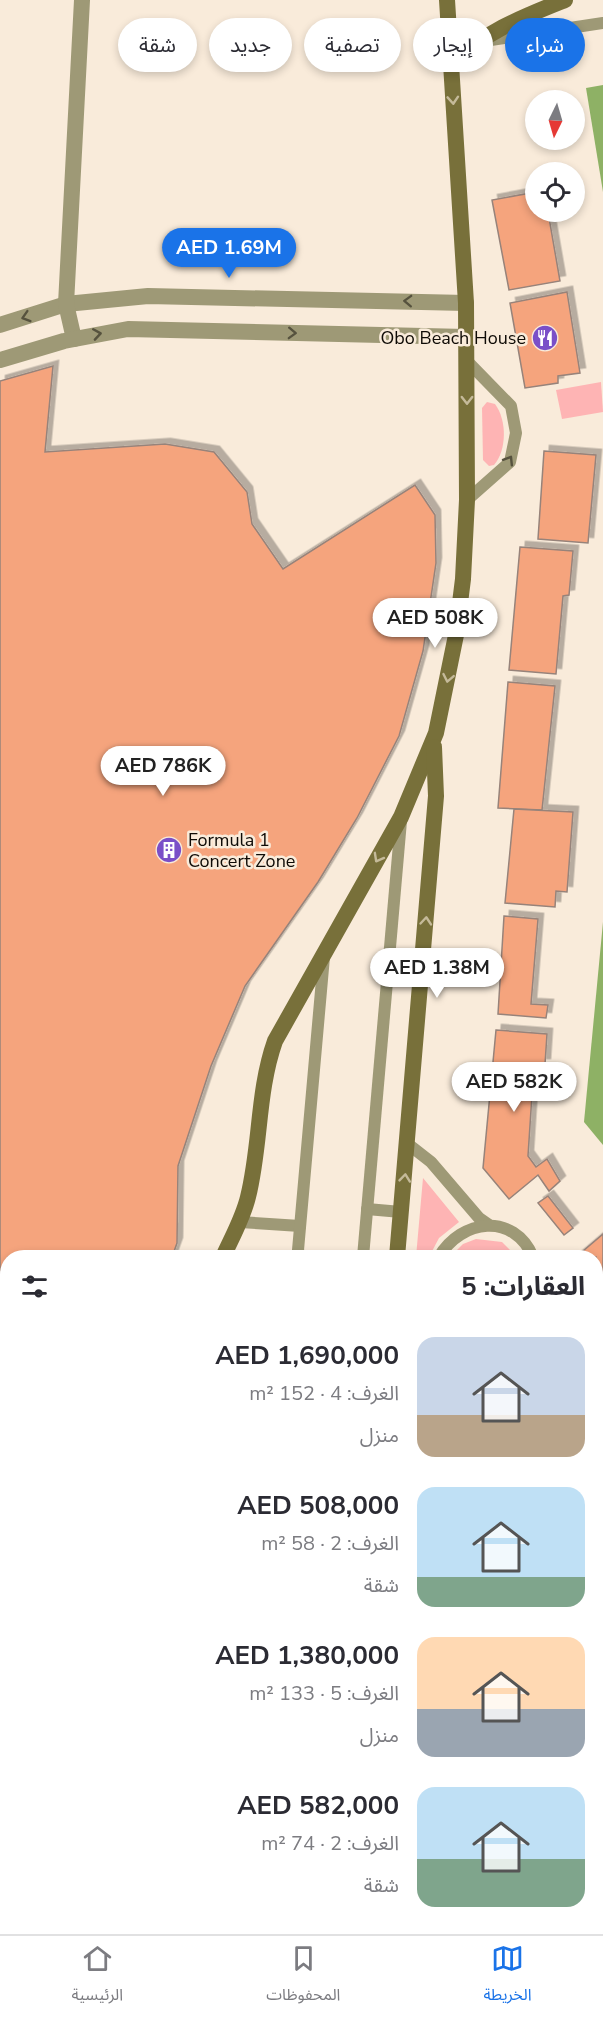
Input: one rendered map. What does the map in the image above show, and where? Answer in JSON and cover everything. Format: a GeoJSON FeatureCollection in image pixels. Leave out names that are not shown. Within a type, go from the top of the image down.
{"type":"FeatureCollection","features":[{"type":"Feature","properties":{"kind":"main road"},"geometry":{"type":"LineString","coordinates":[[447,0],[448,18]]}},
{"type":"Feature","properties":{"kind":"main road"},"geometry":{"type":"LineString","coordinates":[[493,32],[521,17],[566,0]]}},
{"type":"Feature","properties":{"kind":"main road"},"geometry":{"type":"LineString","coordinates":[[226,1250],[240,1222],[255,1160],[266,1064],[285,1021],[401,817],[433,740],[456,635],[463,579],[467,361],[466,303],[450,72]]}},
{"type":"Feature","properties":{"kind":"main road"},"geometry":{"type":"LineString","coordinates":[[398,1250],[436,796],[433,740]]}},
{"type":"Feature","properties":{"kind":"street"},"geometry":{"type":"LineString","coordinates":[[74,339],[66,304],[82,0]]}},
{"type":"Feature","properties":{"kind":"street"},"geometry":{"type":"LineString","coordinates":[[0,325],[66,304],[148,296],[466,303]]}},
{"type":"Feature","properties":{"kind":"street"},"geometry":{"type":"LineString","coordinates":[[0,360],[74,339],[128,329],[466,337]]}},
{"type":"Feature","properties":{"kind":"lane"},"geometry":{"type":"LineString","coordinates":[[493,40],[603,23]]}},
{"type":"Feature","properties":{"kind":"lane"},"geometry":{"type":"LineString","coordinates":[[466,500],[510,462],[516,433],[511,406],[467,361]]}},
{"type":"Feature","properties":{"kind":"lane"},"geometry":{"type":"LineString","coordinates":[[364,1250],[401,817]]}},
{"type":"Feature","properties":{"kind":"lane"},"geometry":{"type":"LineString","coordinates":[[300,1250],[300,1226],[325,952]]}},
{"type":"Feature","properties":{"kind":"lane"},"geometry":{"type":"LineString","coordinates":[[408,1144],[431,1162],[479,1218],[489,1225],[505,1229],[519,1237],[531,1250]]}},
{"type":"Feature","properties":{"kind":"lane"},"geometry":{"type":"LineString","coordinates":[[367,1209],[401,1212]]}},
{"type":"Feature","properties":{"kind":"lane"},"geometry":{"type":"LineString","coordinates":[[240,1222],[300,1226]]}},
{"type":"Feature","properties":{"kind":"lane"},"geometry":{"type":"LineString","coordinates":[[443,1250],[458,1234],[473,1227],[489,1225]]}},
{"type":"Feature","properties":{"kind":"shaded area"},"geometry":{"type":"Polygon","coordinates":[[[603,85],[603,192],[586,88],[603,85]]]}},
{"type":"Feature","properties":{"kind":"shaded area"},"geometry":{"type":"Polygon","coordinates":[[[601,382],[603,412],[562,419],[556,390],[601,382]]]}},
{"type":"Feature","properties":{"kind":"shaded area"},"geometry":{"type":"Polygon","coordinates":[[[487,402],[495,404],[499,411],[504,435],[498,459],[494,465],[489,466],[483,460],[482,408],[487,402]]]}},
{"type":"Feature","properties":{"kind":"shaded area"},"geometry":{"type":"Polygon","coordinates":[[[603,922],[603,1145],[584,1122],[603,922]]]}},
{"type":"Feature","properties":{"kind":"shaded area"},"geometry":{"type":"Polygon","coordinates":[[[423,1178],[459,1222],[439,1238],[433,1250],[417,1250],[423,1178]]]}},
{"type":"Feature","properties":{"kind":"shaded area"},"geometry":{"type":"Polygon","coordinates":[[[476,1239],[502,1242],[510,1250],[457,1250],[463,1244],[476,1239]]]}},
{"type":"Feature","properties":{"kind":"building"},"geometry":{"type":"Polygon","coordinates":[[[525,194],[525,222],[550,222],[560,281],[509,290],[492,200],[525,194]]]}},
{"type":"Feature","properties":{"kind":"building"},"geometry":{"type":"Polygon","coordinates":[[[567,292],[580,373],[558,376],[558,383],[525,388],[510,303],[567,292]]]}},
{"type":"Feature","properties":{"kind":"building","name":"Formula 1 Concert Zone"},"geometry":{"type":"Polygon","coordinates":[[[53,366],[45,452],[165,444],[214,452],[247,492],[252,524],[283,569],[415,485],[435,515],[436,563],[423,651],[399,736],[357,818],[318,882],[245,986],[211,1066],[178,1166],[177,1243],[174,1250],[0,1250],[0,381],[53,366]]]}},
{"type":"Feature","properties":{"kind":"building"},"geometry":{"type":"Polygon","coordinates":[[[544,451],[596,455],[588,543],[538,539],[544,451]]]}},
{"type":"Feature","properties":{"kind":"building"},"geometry":{"type":"Polygon","coordinates":[[[520,547],[573,551],[569,595],[563,596],[556,674],[509,670],[520,547]]]}},
{"type":"Feature","properties":{"kind":"building"},"geometry":{"type":"Polygon","coordinates":[[[508,682],[555,686],[542,810],[498,808],[508,682]]]}},
{"type":"Feature","properties":{"kind":"building"},"geometry":{"type":"Polygon","coordinates":[[[514,809],[573,812],[567,892],[556,891],[555,907],[505,903],[514,809]]]}},
{"type":"Feature","properties":{"kind":"building"},"geometry":{"type":"Polygon","coordinates":[[[504,916],[538,919],[531,1004],[548,1005],[546,1018],[498,1014],[504,916]]]}},
{"type":"Feature","properties":{"kind":"building"},"geometry":{"type":"Polygon","coordinates":[[[496,1030],[547,1034],[545,1064],[534,1064],[528,1156],[536,1167],[547,1159],[560,1181],[549,1191],[538,1175],[509,1199],[483,1168],[496,1030]]]}},
{"type":"Feature","properties":{"kind":"building"},"geometry":{"type":"Polygon","coordinates":[[[548,1196],[573,1228],[564,1235],[538,1203],[548,1196]]]}},
{"type":"Feature","properties":{"kind":"building"},"geometry":{"type":"Polygon","coordinates":[[[603,1234],[603,1250],[584,1250],[603,1234]]]}},
{"type":"Feature","properties":{"kind":"place","name":"Obo Beach House"},"geometry":{"type":"Point","coordinates":[545,338]}},
{"type":"Feature","properties":{"kind":"place","name":"Formula 1 Concert Zone"},"geometry":{"type":"Point","coordinates":[169,850]}}]}
